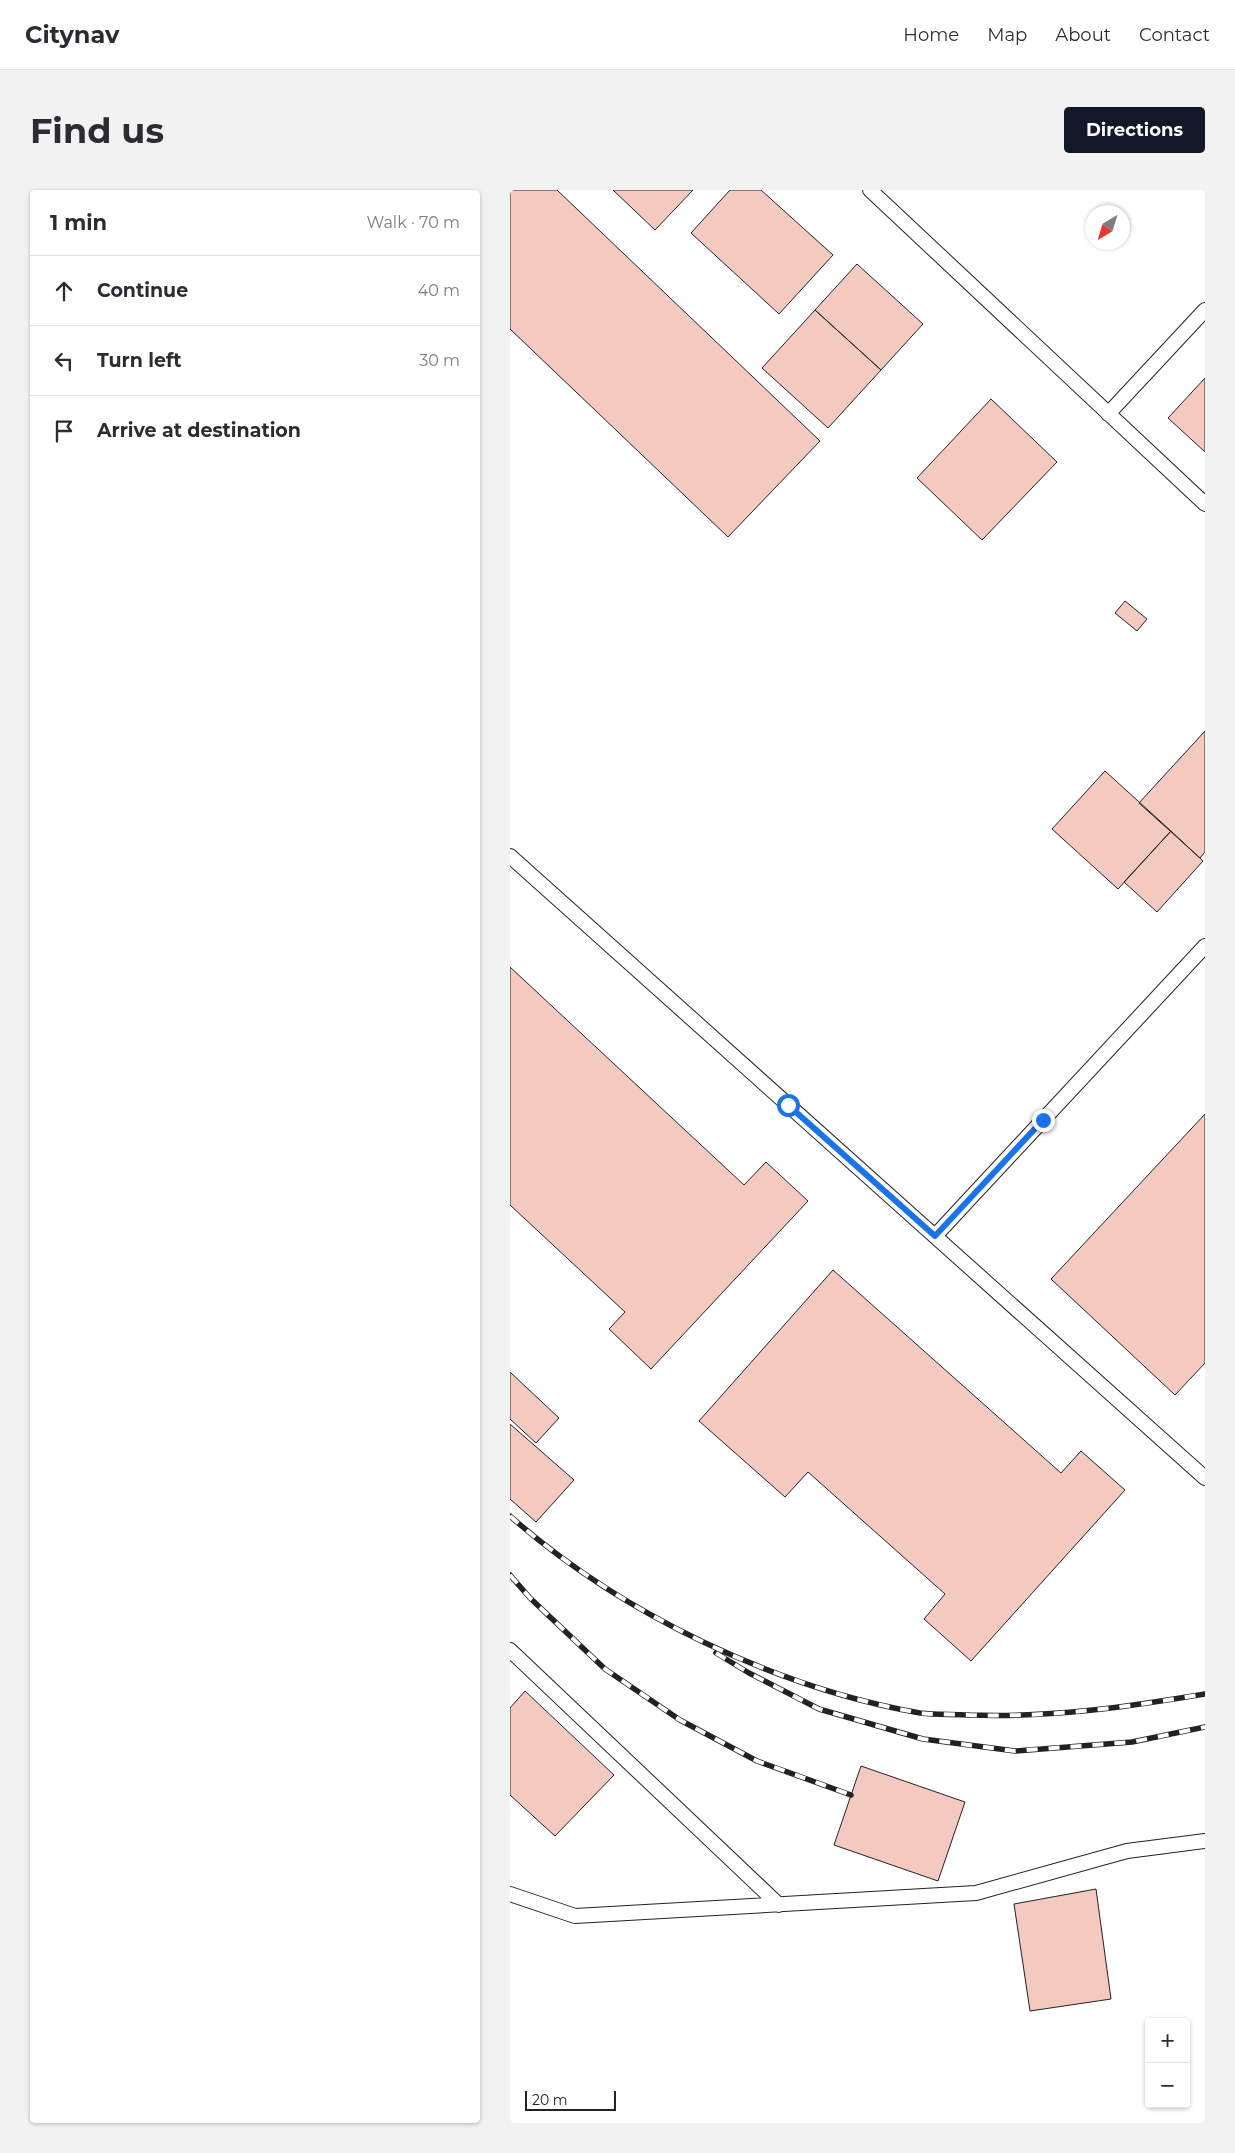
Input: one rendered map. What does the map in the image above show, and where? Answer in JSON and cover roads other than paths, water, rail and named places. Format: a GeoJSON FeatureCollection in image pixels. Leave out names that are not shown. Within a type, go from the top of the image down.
{"type":"FeatureCollection","features":[{"type":"Feature","properties":{"kind":"lane"},"geometry":{"type":"LineString","coordinates":[[870,190],[1205,504]]}},
{"type":"Feature","properties":{"kind":"lane"},"geometry":{"type":"LineString","coordinates":[[1108,414],[1205,310]]}},
{"type":"Feature","properties":{"kind":"lane"},"geometry":{"type":"LineString","coordinates":[[510,856],[1205,1478]]}},
{"type":"Feature","properties":{"kind":"lane"},"geometry":{"type":"LineString","coordinates":[[935,1236],[1205,946]]}},
{"type":"Feature","properties":{"kind":"lane"},"geometry":{"type":"LineString","coordinates":[[510,1650],[779,1905]]}},
{"type":"Feature","properties":{"kind":"lane"},"geometry":{"type":"LineString","coordinates":[[510,1894],[575,1916],[976,1893],[1126,1851],[1205,1841]]}},
{"type":"Feature","properties":{"kind":"railway"},"geometry":{"type":"LineString","coordinates":[[510,1516],[553,1551],[600,1584],[702,1642],[756,1665],[811,1685],[866,1701],[920,1713],[1029,1715],[1088,1710],[1205,1694]]}},
{"type":"Feature","properties":{"kind":"railway"},"geometry":{"type":"LineString","coordinates":[[510,1575],[530,1598],[605,1669],[680,1720],[757,1761],[851,1795]]}},
{"type":"Feature","properties":{"kind":"railway"},"geometry":{"type":"LineString","coordinates":[[716,1653],[749,1673],[819,1709],[923,1739],[1015,1751],[1132,1742],[1205,1727]]}}]}
